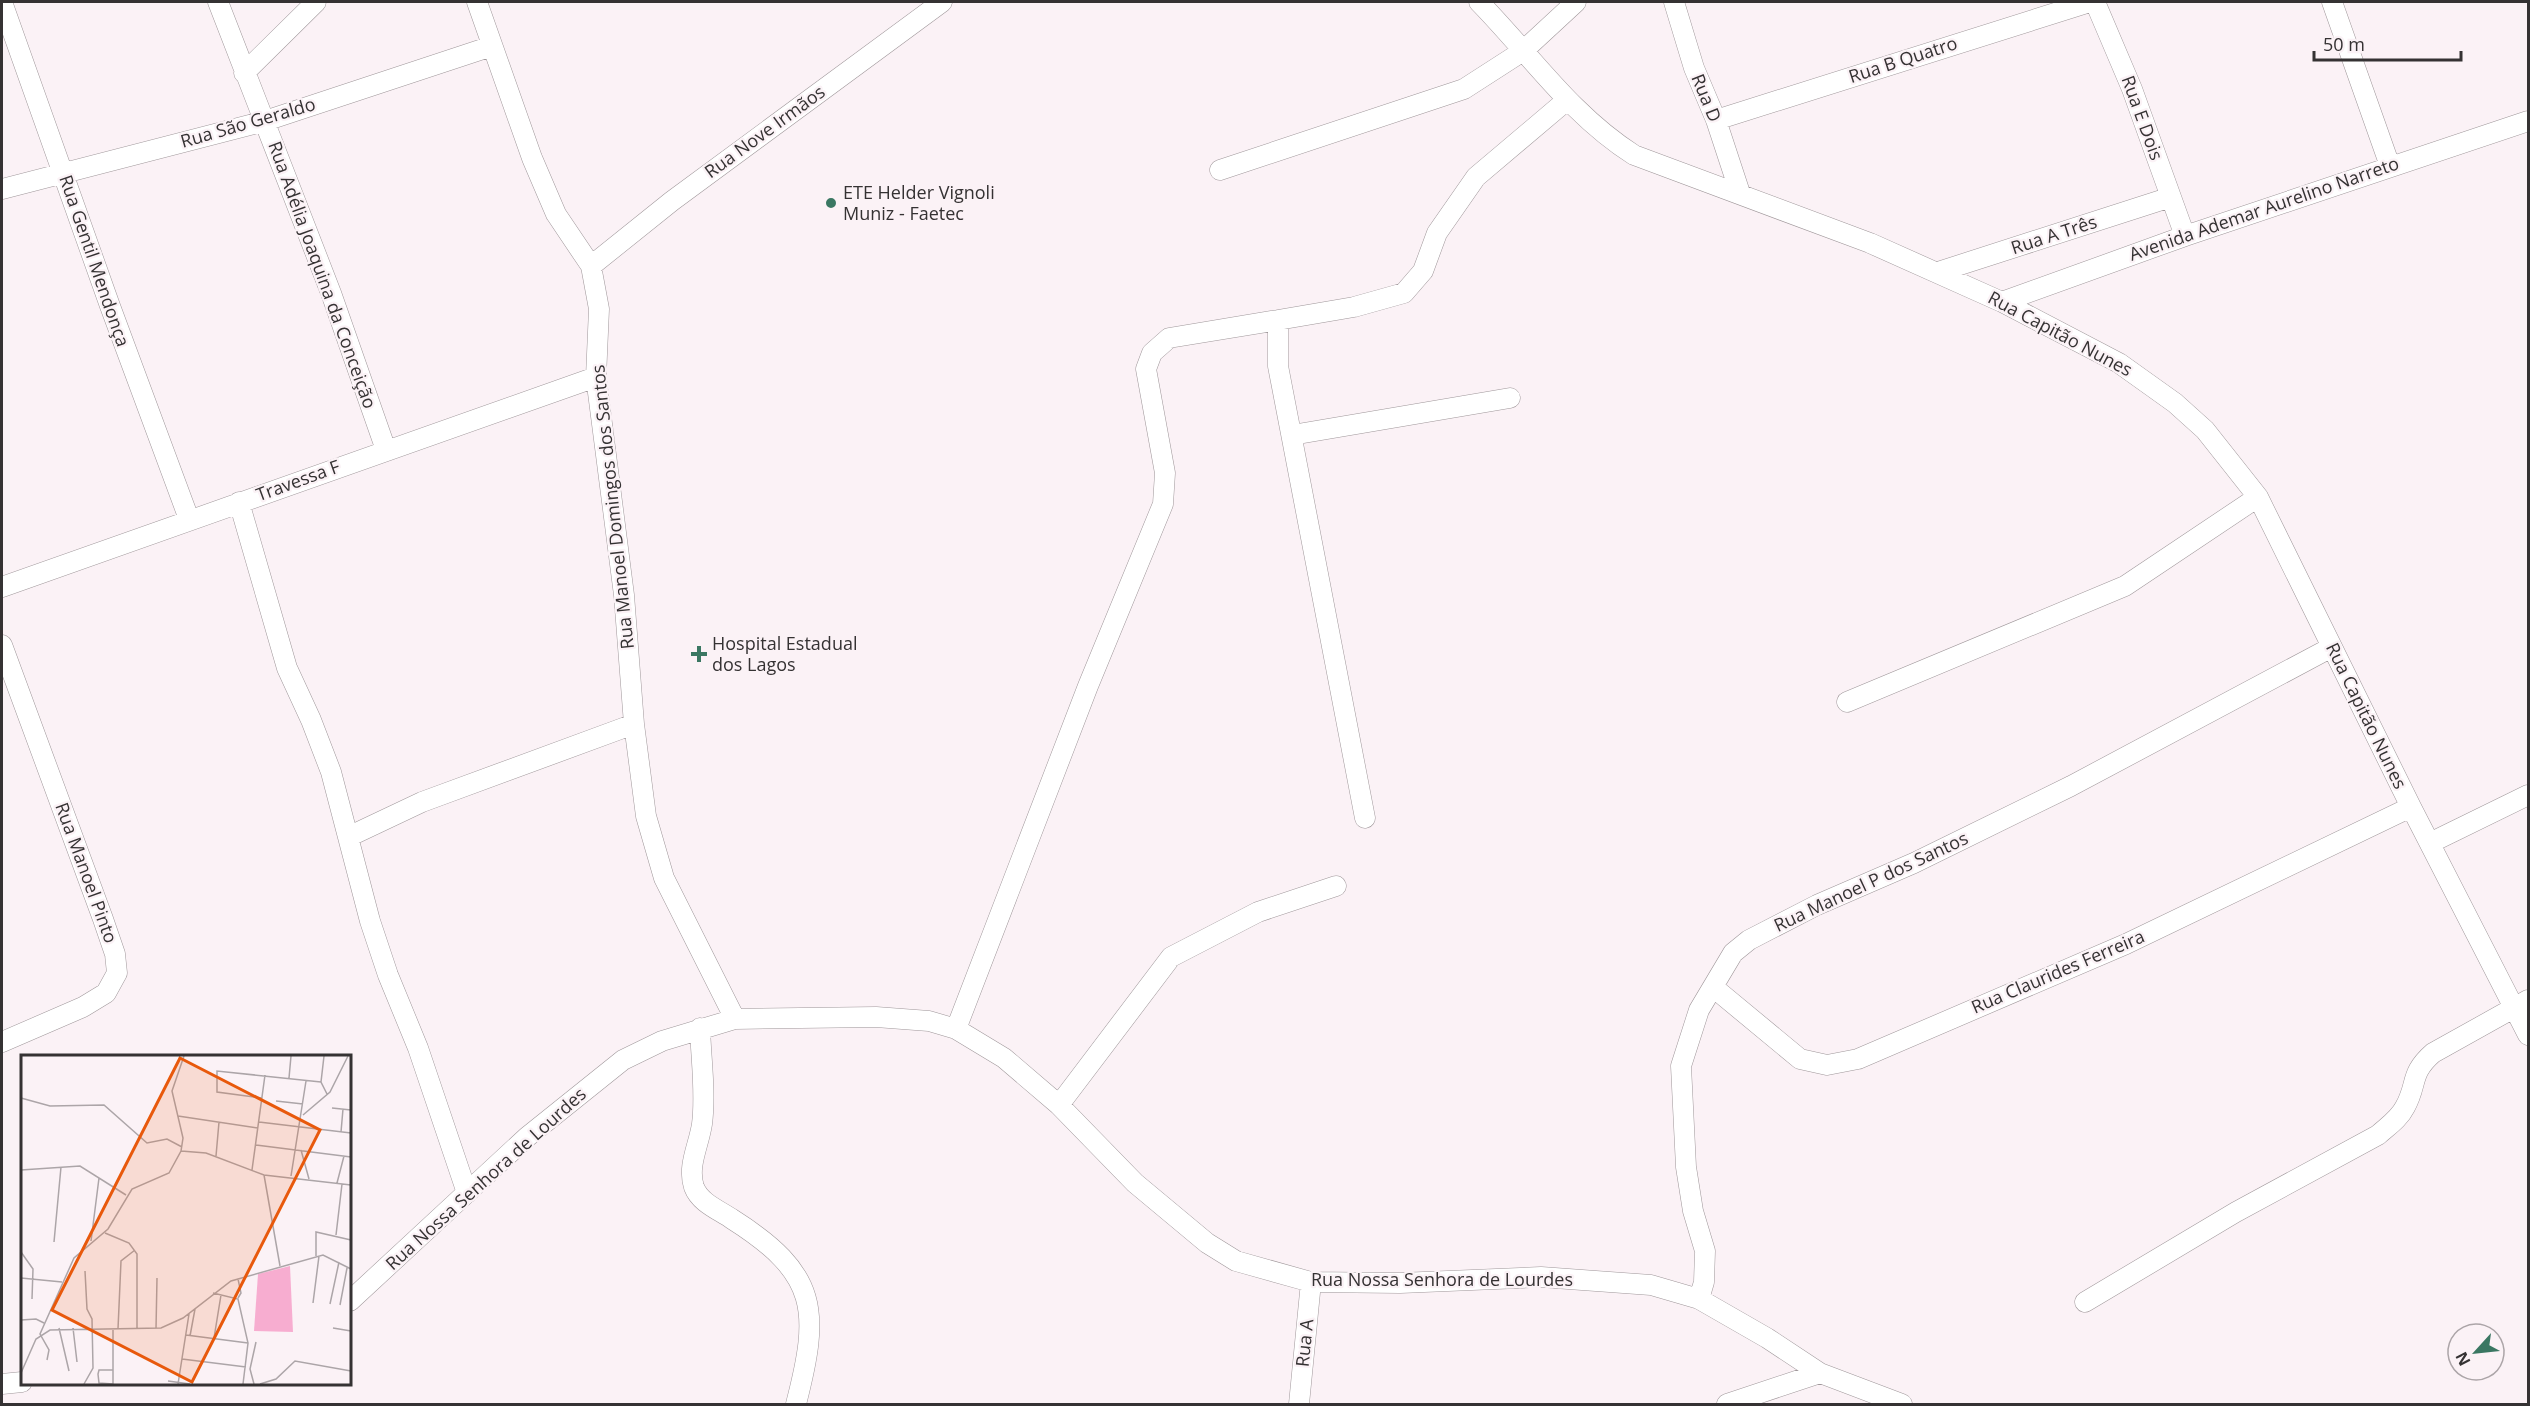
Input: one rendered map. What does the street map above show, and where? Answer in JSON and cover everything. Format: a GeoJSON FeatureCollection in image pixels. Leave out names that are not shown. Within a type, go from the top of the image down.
{"type":"FeatureCollection","features":[{"type":"Feature","properties":{"kind":"street","name":"Rua Gentil Mendonça"},"geometry":{"type":"LineString","coordinates":[[2,2],[189,519]]}},
{"type":"Feature","properties":{"kind":"street","name":"Rua Adélia Joaquina da Conceição"},"geometry":{"type":"LineString","coordinates":[[218,2],[331,292],[386,450]]}},
{"type":"Feature","properties":{"kind":"street"},"geometry":{"type":"LineString","coordinates":[[244,73],[316,2]]}},
{"type":"Feature","properties":{"kind":"street","name":"Rua Manoel Domingos dos Santos"},"geometry":{"type":"LineString","coordinates":[[477,2],[532,158],[556,214],[591,266],[599,309],[596,377],[624,595],[634,724],[646,816],[664,878],[735,1018]]}},
{"type":"Feature","properties":{"kind":"street","name":"Rua Nove Irmãos"},"geometry":{"type":"LineString","coordinates":[[591,266],[672,201],[942,2]]}},
{"type":"Feature","properties":{"kind":"street","name":"Rua Capitão Nunes"},"geometry":{"type":"LineString","coordinates":[[1479,2],[1567,100],[1612,141],[1634,155],[1870,243],[2002,302],[2118,363],[2175,403],[2205,430],[2258,497],[2411,807],[2522,1003],[2529,1035]]}},
{"type":"Feature","properties":{"kind":"street"},"geometry":{"type":"LineString","coordinates":[[1220,170],[1464,89],[1522,51],[1576,2]]}},
{"type":"Feature","properties":{"kind":"street","name":"Rua D"},"geometry":{"type":"LineString","coordinates":[[1674,2],[1694,68],[1716,120],[1740,194]]}},
{"type":"Feature","properties":{"kind":"street","name":"Rua B Quatro"},"geometry":{"type":"LineString","coordinates":[[1716,120],[2090,2]]}},
{"type":"Feature","properties":{"kind":"street","name":"Rua E Dois"},"geometry":{"type":"LineString","coordinates":[[2095,2],[2132,89],[2185,236]]}},
{"type":"Feature","properties":{"kind":"street"},"geometry":{"type":"LineString","coordinates":[[2332,2],[2390,165]]}},
{"type":"Feature","properties":{"kind":"street","name":"Rua São Geraldo"},"geometry":{"type":"LineString","coordinates":[[2,189],[265,121],[492,46]]}},
{"type":"Feature","properties":{"kind":"street"},"geometry":{"type":"LineString","coordinates":[[956,1029],[1089,686],[1163,504],[1166,473],[1146,369],[1152,353],[1169,338],[1354,307],[1404,293],[1423,271],[1437,233],[1476,177],[1567,100]]}},
{"type":"Feature","properties":{"kind":"street","name":"Avenida Ademar Aurelino Narreto"},"geometry":{"type":"LineString","coordinates":[[2002,302],[2390,165],[2529,121]]}},
{"type":"Feature","properties":{"kind":"street","name":"Rua A Três"},"geometry":{"type":"LineString","coordinates":[[1938,272],[2170,197]]}},
{"type":"Feature","properties":{"kind":"street"},"geometry":{"type":"LineString","coordinates":[[1278,320],[1278,366],[1365,818]]}},
{"type":"Feature","properties":{"kind":"street","name":"Travessa F"},"geometry":{"type":"LineString","coordinates":[[2,587],[596,377]]}},
{"type":"Feature","properties":{"kind":"street"},"geometry":{"type":"LineString","coordinates":[[1292,435],[1510,398]]}},
{"type":"Feature","properties":{"kind":"street"},"geometry":{"type":"LineString","coordinates":[[1848,702],[2125,586],[2258,497]]}},
{"type":"Feature","properties":{"kind":"street"},"geometry":{"type":"LineString","coordinates":[[239,502],[284,658],[331,772],[388,975],[418,1048],[467,1193]]}},
{"type":"Feature","properties":{"kind":"street","name":"Rua Manoel Pinto"},"geometry":{"type":"LineString","coordinates":[[2,645],[103,919],[115,954],[117,973],[106,993],[64,1015],[2,1042]]}},
{"type":"Feature","properties":{"kind":"street","name":"Rua Manoel P dos Santos"},"geometry":{"type":"LineString","coordinates":[[1699,1299],[1704,1282],[1705,1251],[1694,1211],[1686,1167],[1680,1066],[1699,1010],[1733,953],[1749,940],[2071,786],[2332,647]]}},
{"type":"Feature","properties":{"kind":"street"},"geometry":{"type":"LineString","coordinates":[[348,837],[422,802],[634,724]]}},
{"type":"Feature","properties":{"kind":"street"},"geometry":{"type":"LineString","coordinates":[[2430,843],[2529,795]]}},
{"type":"Feature","properties":{"kind":"street","name":"Rua Claurides Ferreira"},"geometry":{"type":"LineString","coordinates":[[1713,987],[1800,1059],[1827,1065],[1858,1059],[2126,944],[2411,807]]}},
{"type":"Feature","properties":{"kind":"street"},"geometry":{"type":"LineString","coordinates":[[1059,1105],[1171,957],[1258,912],[1336,886]]}},
{"type":"Feature","properties":{"kind":"street"},"geometry":{"type":"LineString","coordinates":[[2085,1302],[2236,1212],[2378,1134],[2395,1121],[2406,1106],[2419,1065],[2433,1053],[2522,1003]]}},
{"type":"Feature","properties":{"kind":"street","name":"Rua Nossa Senhora de Lourdes"},"geometry":{"type":"LineString","coordinates":[[351,1300],[527,1137],[623,1060],[662,1041],[735,1018],[876,1017],[929,1022],[956,1029],[1004,1058],[1059,1105],[1135,1183],[1208,1243],[1236,1261],[1311,1282],[1400,1283],[1541,1277],[1651,1285],[1699,1299],[1767,1338],[1820,1373],[1902,1404]]}},
{"type":"Feature","properties":{"kind":"street"},"geometry":{"type":"LineString","coordinates":[[700,1028],[702,1124],[693,1164],[694,1187],[703,1200],[773,1248],[805,1292],[811,1330],[808,1355],[796,1404]]}},
{"type":"Feature","properties":{"kind":"street","name":"Rua A"},"geometry":{"type":"LineString","coordinates":[[1299,1404],[1311,1282]]}},
{"type":"Feature","properties":{"kind":"street"},"geometry":{"type":"LineString","coordinates":[[1727,1404],[1820,1373]]}},
{"type":"Feature","properties":{"kind":"street"},"geometry":{"type":"LineString","coordinates":[[2,1384],[21,1382]]}},
{"type":"Feature","properties":{"kind":"place","name":"ETE Helder Vignoli Muniz - Faetec"},"geometry":{"type":"Point","coordinates":[831,203]}},
{"type":"Feature","properties":{"kind":"place","name":"Hospital Estadual dos Lagos"},"geometry":{"type":"Point","coordinates":[699,654]}}]}
